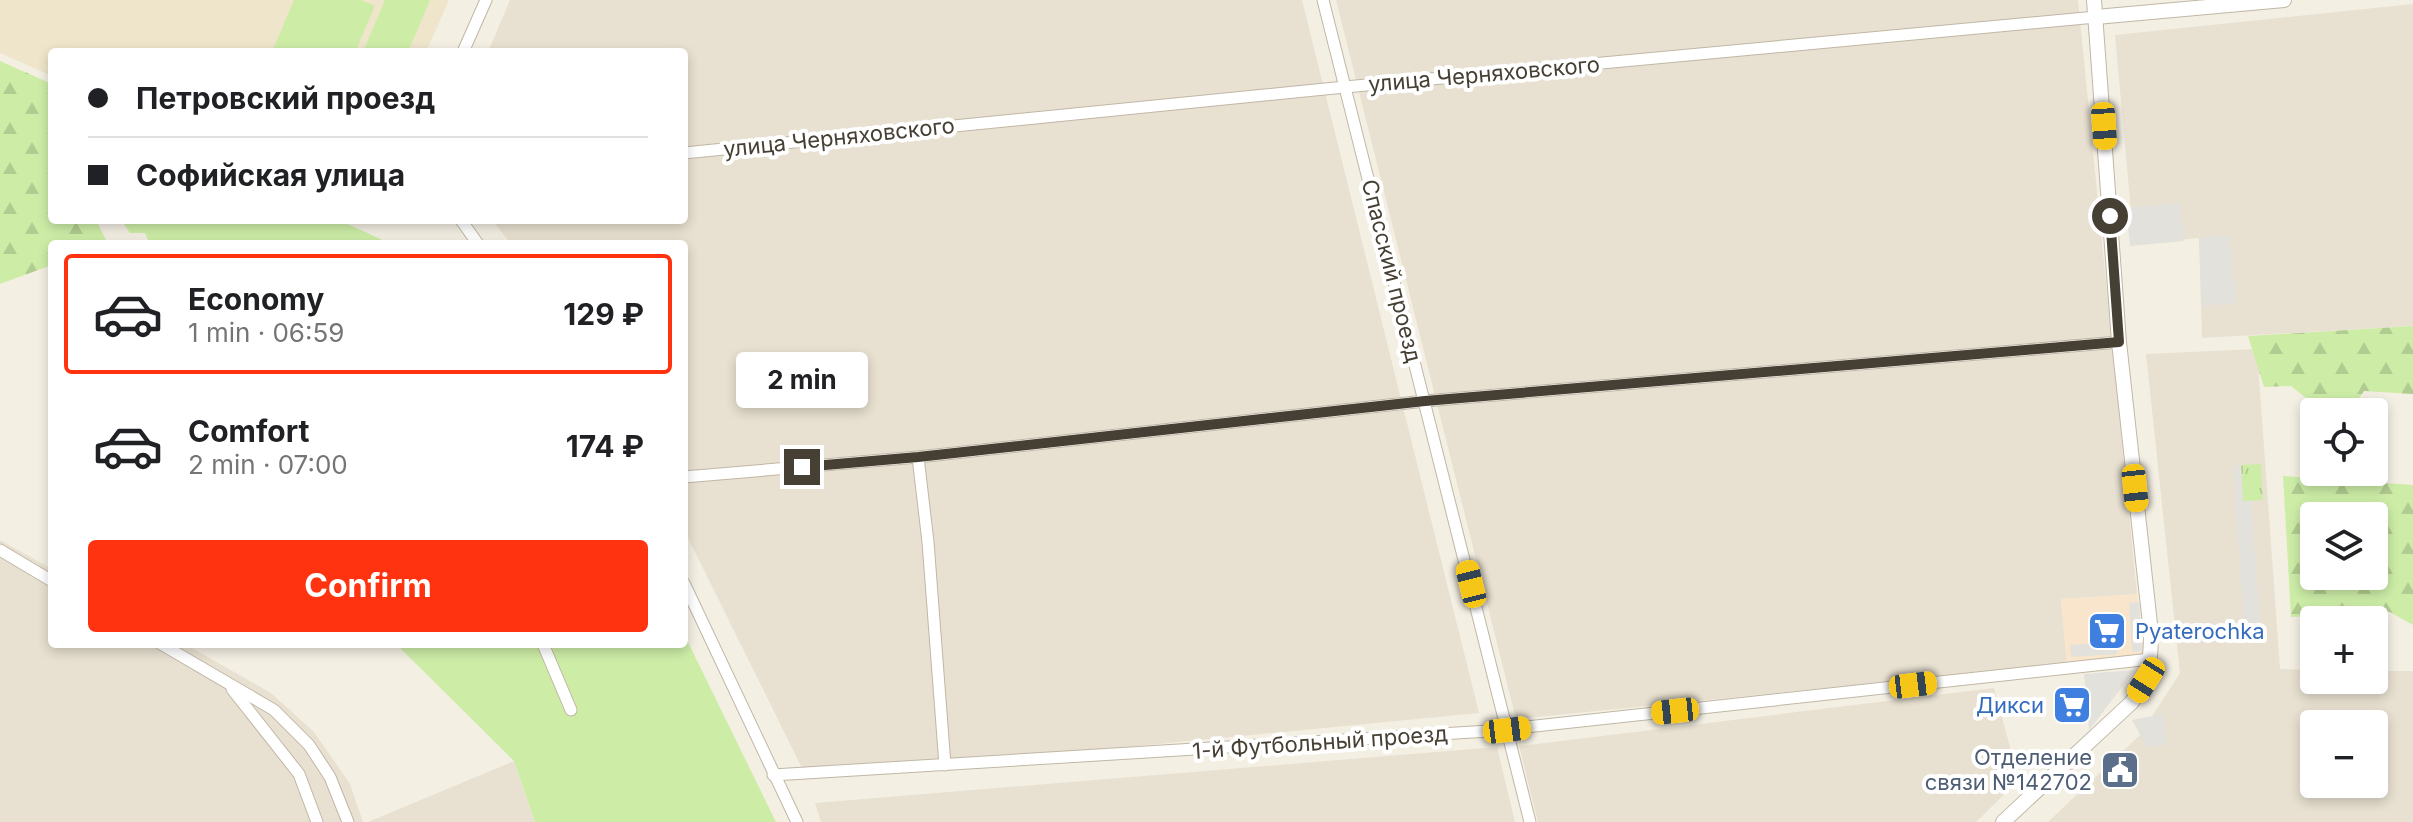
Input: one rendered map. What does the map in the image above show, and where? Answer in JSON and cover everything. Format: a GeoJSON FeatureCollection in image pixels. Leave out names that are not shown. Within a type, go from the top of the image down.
{"type":"FeatureCollection","features":[{"type":"Feature","properties":{"kind":"street"},"geometry":{"type":"LineString","coordinates":[[465,48],[486,0]]}},
{"type":"Feature","properties":{"kind":"street","name":"Спасский проезд"},"geometry":{"type":"LineString","coordinates":[[1323,0],[1530,822]]}},
{"type":"Feature","properties":{"kind":"street"},"geometry":{"type":"LineString","coordinates":[[2003,822],[2132,702],[2146,680],[2151,659],[2119,342],[2094,0]]}},
{"type":"Feature","properties":{"kind":"street","name":"улица Черняховского"},"geometry":{"type":"LineString","coordinates":[[688,153],[1345,87],[2284,0]]}},
{"type":"Feature","properties":{"kind":"street"},"geometry":{"type":"LineString","coordinates":[[688,477],[918,457],[1425,401],[2119,342]]}},
{"type":"Feature","properties":{"kind":"street"},"geometry":{"type":"LineString","coordinates":[[918,457],[928,542],[945,765]]}},
{"type":"Feature","properties":{"kind":"street"},"geometry":{"type":"LineString","coordinates":[[0,550],[48,579]]}},
{"type":"Feature","properties":{"kind":"street"},"geometry":{"type":"LineString","coordinates":[[688,592],[797,822]]}},
{"type":"Feature","properties":{"kind":"street"},"geometry":{"type":"LineString","coordinates":[[168,648],[274,710],[309,745],[330,777],[348,822]]}},
{"type":"Feature","properties":{"kind":"street"},"geometry":{"type":"LineString","coordinates":[[545,648],[571,710]]}},
{"type":"Feature","properties":{"kind":"street","name":"1-й Футбольный проезд"},"geometry":{"type":"LineString","coordinates":[[773,775],[1507,730],[2151,659]]}},
{"type":"Feature","properties":{"kind":"street"},"geometry":{"type":"LineString","coordinates":[[227,683],[299,774],[317,822]]}},
{"type":"Feature","properties":{"kind":"shaded area"},"geometry":{"type":"Polygon","coordinates":[[[0,0],[449,0],[428,48],[48,48],[48,74],[0,53],[0,0]]]}},
{"type":"Feature","properties":{"kind":"shaded area"},"geometry":{"type":"Polygon","coordinates":[[[510,0],[1302,0],[1479,713],[807,778],[688,538],[688,240],[508,240],[495,224],[688,224],[688,48],[490,48],[510,0]]]}},
{"type":"Feature","properties":{"kind":"shaded area"},"geometry":{"type":"Polygon","coordinates":[[[1336,0],[2078,0],[2137,594],[2061,599],[2067,664],[1516,719],[1336,0]]]}},
{"type":"Feature","properties":{"kind":"shaded area"},"geometry":{"type":"Polygon","coordinates":[[[2413,4],[2413,326],[2202,338],[2199,238],[2134,244],[2115,35],[2413,4]]]}},
{"type":"Feature","properties":{"kind":"shaded area"},"geometry":{"type":"Polygon","coordinates":[[[2180,202],[2184,241],[2130,246],[2126,208],[2180,202]]]}},
{"type":"Feature","properties":{"kind":"shaded area"},"geometry":{"type":"Polygon","coordinates":[[[2229,235],[2236,303],[2202,306],[2199,238],[2229,235]]]}},
{"type":"Feature","properties":{"kind":"shaded area"},"geometry":{"type":"Polygon","coordinates":[[[2257,349],[2280,669],[2300,670],[2300,694],[2388,694],[2388,671],[2413,671],[2413,822],[2048,822],[2140,735],[2180,673],[2146,354],[2257,349]]]}},
{"type":"Feature","properties":{"kind":"shaded area"},"geometry":{"type":"Polygon","coordinates":[[[2241,465],[2243,501],[2251,501],[2260,622],[2244,624],[2233,466],[2241,465]]]}},
{"type":"Feature","properties":{"kind":"shaded area"},"geometry":{"type":"Polygon","coordinates":[[[0,540],[48,567],[48,648],[192,648],[271,693],[314,732],[350,784],[363,822],[0,822],[0,540]]]}},
{"type":"Feature","properties":{"kind":"shaded area"},"geometry":{"type":"Polygon","coordinates":[[[2137,594],[2144,656],[2067,664],[2061,599],[2137,594]]]}},
{"type":"Feature","properties":{"kind":"shaded area"},"geometry":{"type":"Polygon","coordinates":[[[2139,602],[2143,651],[2132,652],[2129,603],[2139,602]]]}},
{"type":"Feature","properties":{"kind":"shaded area"},"geometry":{"type":"Polygon","coordinates":[[[2116,641],[2117,654],[2071,657],[2070,645],[2116,641]]]}},
{"type":"Feature","properties":{"kind":"shaded area"},"geometry":{"type":"Polygon","coordinates":[[[2135,670],[2089,730],[2084,674],[2135,670]]]}},
{"type":"Feature","properties":{"kind":"shaded area"},"geometry":{"type":"Polygon","coordinates":[[[1994,688],[2019,780],[1976,822],[1538,822],[1519,746],[1994,688]]]}},
{"type":"Feature","properties":{"kind":"shaded area"},"geometry":{"type":"Polygon","coordinates":[[[2163,714],[2167,745],[2147,747],[2132,720],[2163,714]]]}},
{"type":"Feature","properties":{"kind":"shaded area"},"geometry":{"type":"Polygon","coordinates":[[[1497,747],[1515,822],[821,822],[815,803],[1497,747]]]}},
{"type":"Feature","properties":{"kind":"shaded area"},"geometry":{"type":"Polygon","coordinates":[[[514,761],[535,822],[368,822],[514,761]]]}},
{"type":"Feature","properties":{"kind":"green space"},"geometry":{"type":"Polygon","coordinates":[[[294,0],[361,0],[375,6],[357,48],[274,48],[294,0]]]}},
{"type":"Feature","properties":{"kind":"green space"},"geometry":{"type":"Polygon","coordinates":[[[385,0],[430,0],[410,48],[365,48],[385,0]]]}},
{"type":"Feature","properties":{"kind":"green space"},"geometry":{"type":"Polygon","coordinates":[[[0,61],[48,82],[48,224],[98,224],[106,240],[48,240],[48,266],[0,284],[0,61]]]}},
{"type":"Feature","properties":{"kind":"green space"},"geometry":{"type":"Polygon","coordinates":[[[124,224],[348,224],[382,240],[148,240],[145,233],[130,233],[124,224]]]}},
{"type":"Feature","properties":{"kind":"green space"},"geometry":{"type":"Polygon","coordinates":[[[2413,326],[2413,394],[2364,391],[2359,398],[2306,398],[2291,386],[2264,387],[2248,336],[2413,326]]]}},
{"type":"Feature","properties":{"kind":"green space"},"geometry":{"type":"Polygon","coordinates":[[[2261,464],[2263,500],[2243,501],[2241,465],[2261,464]]]}},
{"type":"Feature","properties":{"kind":"green space"},"geometry":{"type":"Polygon","coordinates":[[[2283,476],[2300,477],[2300,486],[2413,485],[2413,625],[2388,612],[2388,606],[2300,606],[2300,617],[2291,617],[2283,476]]]}},
{"type":"Feature","properties":{"kind":"green space"},"geometry":{"type":"Polygon","coordinates":[[[688,642],[776,822],[535,822],[514,761],[400,648],[688,648],[688,642]]]}},
{"type":"Feature","properties":{"kind":"place","name":"Pyaterochka"},"geometry":{"type":"Point","coordinates":[2107,631]}},
{"type":"Feature","properties":{"kind":"place","name":"Дикси"},"geometry":{"type":"Point","coordinates":[2072,705]}},
{"type":"Feature","properties":{"kind":"place","name":"Отделение связи №142702"},"geometry":{"type":"Point","coordinates":[2120,770]}},
{"type":"Feature","properties":{"kind":"route"},"geometry":{"type":"LineString","coordinates":[[802,467],[1425,401],[2119,342],[2110,216]]}}]}
